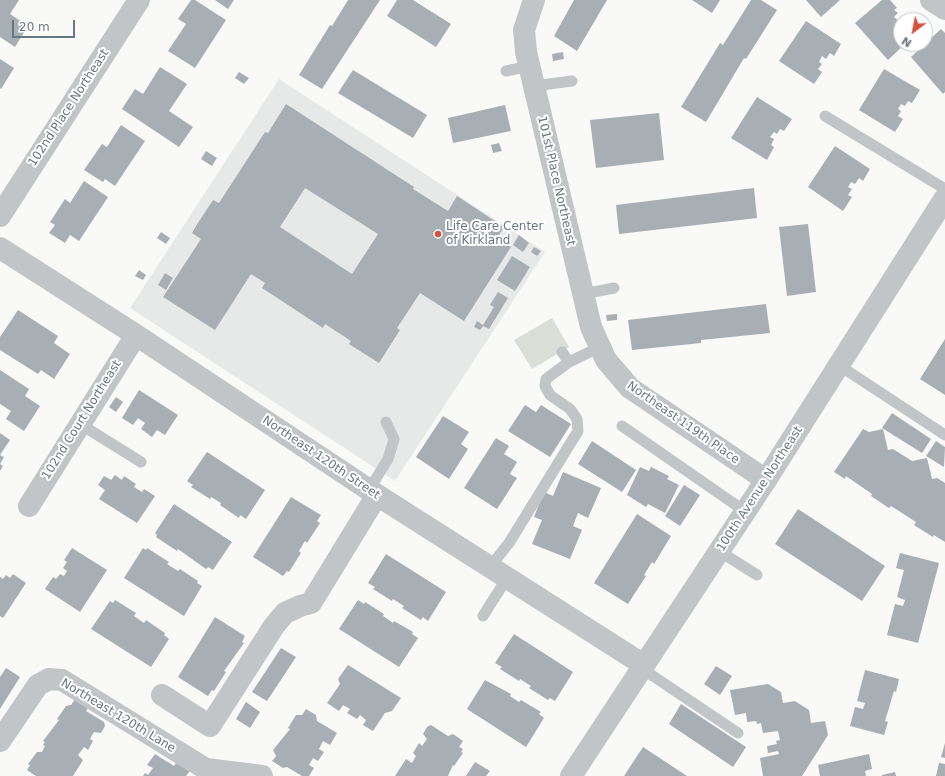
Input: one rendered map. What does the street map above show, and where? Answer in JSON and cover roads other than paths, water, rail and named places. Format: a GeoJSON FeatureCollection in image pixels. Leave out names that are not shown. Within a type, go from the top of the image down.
{"type":"FeatureCollection","features":[{"type":"Feature","properties":{"kind":"street","name":"102nd Place Northeast"},"geometry":{"type":"LineString","coordinates":[[0,216],[139,0]]}},
{"type":"Feature","properties":{"kind":"street","name":"101st Place Northeast"},"geometry":{"type":"LineString","coordinates":[[534,0],[524,30],[526,52],[591,327],[603,354]]}},
{"type":"Feature","properties":{"kind":"street"},"geometry":{"type":"LineString","coordinates":[[931,0],[945,9]]}},
{"type":"Feature","properties":{"kind":"street","name":"100th Avenue Northeast"},"geometry":{"type":"LineString","coordinates":[[571,776],[746,512],[840,366],[945,198]]}},
{"type":"Feature","properties":{"kind":"street","name":"Northeast 120th Street"},"geometry":{"type":"LineString","coordinates":[[0,248],[136,335],[373,493],[643,666]]}},
{"type":"Feature","properties":{"kind":"street","name":"102nd Court Northeast"},"geometry":{"type":"LineString","coordinates":[[29,506],[136,335]]}},
{"type":"Feature","properties":{"kind":"street","name":"Northeast 119th Place"},"geometry":{"type":"LineString","coordinates":[[603,354],[630,388],[766,480]]}},
{"type":"Feature","properties":{"kind":"street"},"geometry":{"type":"LineString","coordinates":[[162,695],[210,726],[274,626],[285,613],[311,603],[373,493]]}},
{"type":"Feature","properties":{"kind":"street","name":"Northeast 120th Lane"},"geometry":{"type":"LineString","coordinates":[[0,741],[38,685],[49,679],[62,680],[206,769],[262,776]]}},
{"type":"Feature","properties":{"kind":"lane"},"geometry":{"type":"LineString","coordinates":[[506,71],[572,81]]}},
{"type":"Feature","properties":{"kind":"lane"},"geometry":{"type":"LineString","coordinates":[[825,116],[945,189]]}},
{"type":"Feature","properties":{"kind":"lane"},"geometry":{"type":"LineString","coordinates":[[583,294],[614,288]]}},
{"type":"Feature","properties":{"kind":"lane"},"geometry":{"type":"LineString","coordinates":[[562,352],[569,362]]}},
{"type":"Feature","properties":{"kind":"lane"},"geometry":{"type":"LineString","coordinates":[[483,616],[509,543],[578,431],[577,419],[570,409],[550,395],[544,386],[546,379],[569,362],[603,354]]}},
{"type":"Feature","properties":{"kind":"lane"},"geometry":{"type":"LineString","coordinates":[[840,366],[945,435]]}},
{"type":"Feature","properties":{"kind":"lane"},"geometry":{"type":"LineString","coordinates":[[373,493],[388,459],[394,439],[386,422]]}},
{"type":"Feature","properties":{"kind":"lane"},"geometry":{"type":"LineString","coordinates":[[80,424],[141,462]]}},
{"type":"Feature","properties":{"kind":"lane"},"geometry":{"type":"LineString","coordinates":[[622,426],[746,512]]}},
{"type":"Feature","properties":{"kind":"lane"},"geometry":{"type":"LineString","coordinates":[[719,551],[757,575]]}},
{"type":"Feature","properties":{"kind":"lane"},"geometry":{"type":"LineString","coordinates":[[643,666],[738,733]]}},
{"type":"Feature","properties":{"kind":"place","name":"Life Care Center of Kirkland"},"geometry":{"type":"Point","coordinates":[438,234]}}]}
